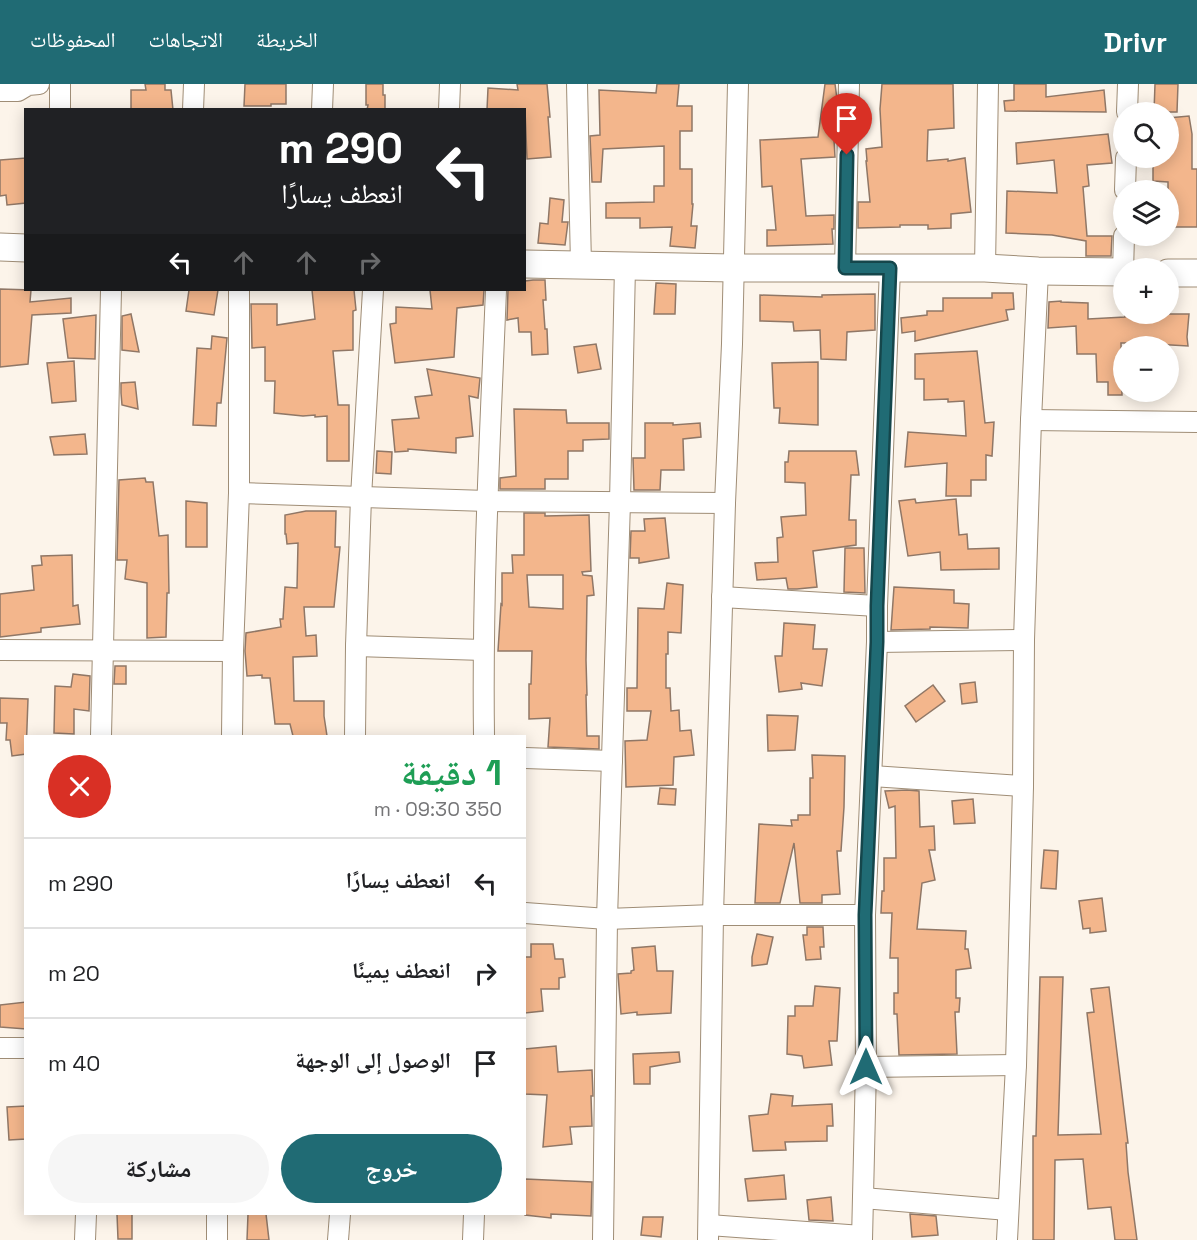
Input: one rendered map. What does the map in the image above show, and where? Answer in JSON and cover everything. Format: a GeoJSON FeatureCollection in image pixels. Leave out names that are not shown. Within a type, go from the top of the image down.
{"type":"FeatureCollection","features":[{"type":"Feature","properties":{"kind":"street"},"geometry":{"type":"LineString","coordinates":[[0,92],[18,91],[28,85],[39,84]]}},
{"type":"Feature","properties":{"kind":"street"},"geometry":{"type":"LineString","coordinates":[[60,84],[60,108]]}},
{"type":"Feature","properties":{"kind":"street"},"geometry":{"type":"LineString","coordinates":[[193,108],[194,84]]}},
{"type":"Feature","properties":{"kind":"street"},"geometry":{"type":"LineString","coordinates":[[322,108],[323,84]]}},
{"type":"Feature","properties":{"kind":"street"},"geometry":{"type":"LineString","coordinates":[[449,108],[450,84]]}},
{"type":"Feature","properties":{"kind":"street"},"geometry":{"type":"LineString","coordinates":[[578,84],[581,264]]}},
{"type":"Feature","properties":{"kind":"street"},"geometry":{"type":"LineString","coordinates":[[738,84],[732,344],[724,503],[713,915],[709,1233],[862,1238],[866,1067],[865,915],[890,268]]}},
{"type":"Feature","properties":{"kind":"street"},"geometry":{"type":"LineString","coordinates":[[845,268],[849,84]]}},
{"type":"Feature","properties":{"kind":"street"},"geometry":{"type":"LineString","coordinates":[[985,268],[988,84]]}},
{"type":"Feature","properties":{"kind":"street"},"geometry":{"type":"LineString","coordinates":[[1127,102],[1128,84]]}},
{"type":"Feature","properties":{"kind":"street"},"geometry":{"type":"LineString","coordinates":[[0,247],[24,248]]}},
{"type":"Feature","properties":{"kind":"street"},"geometry":{"type":"LineString","coordinates":[[526,264],[733,268],[985,268],[1113,272]]}},
{"type":"Feature","properties":{"kind":"street"},"geometry":{"type":"LineString","coordinates":[[603,1240],[607,919],[625,266]]}},
{"type":"Feature","properties":{"kind":"street"},"geometry":{"type":"LineString","coordinates":[[1007,1240],[1016,1065],[1024,640],[1038,271]]}},
{"type":"Feature","properties":{"kind":"street"},"geometry":{"type":"LineString","coordinates":[[1179,273],[1197,273]]}},
{"type":"Feature","properties":{"kind":"street"},"geometry":{"type":"LineString","coordinates":[[101,735],[111,291]]}},
{"type":"Feature","properties":{"kind":"street"},"geometry":{"type":"LineString","coordinates":[[232,735],[239,493],[240,291]]}},
{"type":"Feature","properties":{"kind":"street"},"geometry":{"type":"LineString","coordinates":[[355,735],[361,497],[373,291]]}},
{"type":"Feature","properties":{"kind":"street"},"geometry":{"type":"LineString","coordinates":[[484,735],[483,650],[487,501],[496,291]]}},
{"type":"Feature","properties":{"kind":"street"},"geometry":{"type":"LineString","coordinates":[[1031,420],[1197,422]]}},
{"type":"Feature","properties":{"kind":"street"},"geometry":{"type":"LineString","coordinates":[[239,493],[487,501],[724,503]]}},
{"type":"Feature","properties":{"kind":"street"},"geometry":{"type":"LineString","coordinates":[[722,597],[877,606]]}},
{"type":"Feature","properties":{"kind":"street"},"geometry":{"type":"LineString","coordinates":[[877,642],[1024,640]]}},
{"type":"Feature","properties":{"kind":"street"},"geometry":{"type":"LineString","coordinates":[[356,646],[483,650]]}},
{"type":"Feature","properties":{"kind":"street"},"geometry":{"type":"LineString","coordinates":[[0,650],[233,651]]}},
{"type":"Feature","properties":{"kind":"street"},"geometry":{"type":"LineString","coordinates":[[526,758],[612,761]]}},
{"type":"Feature","properties":{"kind":"street"},"geometry":{"type":"LineString","coordinates":[[872,776],[1023,786]]}},
{"type":"Feature","properties":{"kind":"street"},"geometry":{"type":"LineString","coordinates":[[526,913],[607,919],[713,915],[865,915]]}},
{"type":"Feature","properties":{"kind":"street"},"geometry":{"type":"LineString","coordinates":[[0,1048],[24,1048]]}},
{"type":"Feature","properties":{"kind":"street"},"geometry":{"type":"LineString","coordinates":[[866,1067],[1016,1065]]}},
{"type":"Feature","properties":{"kind":"street"},"geometry":{"type":"LineString","coordinates":[[863,1198],[1008,1210]]}},
{"type":"Feature","properties":{"kind":"street"},"geometry":{"type":"LineString","coordinates":[[85,1240],[86,1215]]}},
{"type":"Feature","properties":{"kind":"street"},"geometry":{"type":"LineString","coordinates":[[217,1215],[217,1240]]}},
{"type":"Feature","properties":{"kind":"street"},"geometry":{"type":"LineString","coordinates":[[338,1240],[340,1215]]}},
{"type":"Feature","properties":{"kind":"street"},"geometry":{"type":"LineString","coordinates":[[473,1240],[474,1215]]}},
{"type":"Feature","properties":{"kind":"building"},"geometry":{"type":"Polygon","coordinates":[[[145,84],[165,84],[165,90],[171,90],[173,108],[131,108],[131,90],[146,90],[145,84]]]}},
{"type":"Feature","properties":{"kind":"building"},"geometry":{"type":"Polygon","coordinates":[[[245,84],[286,84],[286,104],[244,106],[245,84]]]}},
{"type":"Feature","properties":{"kind":"building"},"geometry":{"type":"Polygon","coordinates":[[[366,84],[383,84],[385,108],[367,108],[368,105],[366,105],[366,84]]]}},
{"type":"Feature","properties":{"kind":"building"},"geometry":{"type":"Polygon","coordinates":[[[517,84],[547,84],[551,157],[527,159],[526,108],[487,108],[488,88],[518,90],[517,84]]]}},
{"type":"Feature","properties":{"kind":"building"},"geometry":{"type":"Polygon","coordinates":[[[657,84],[679,84],[677,106],[692,106],[692,131],[680,131],[680,169],[692,169],[691,226],[697,226],[695,248],[670,246],[672,227],[640,228],[640,218],[606,218],[606,203],[654,202],[654,186],[664,186],[664,146],[603,149],[601,182],[592,182],[590,136],[600,135],[599,90],[656,93],[657,84]]]}},
{"type":"Feature","properties":{"kind":"building"},"geometry":{"type":"Polygon","coordinates":[[[825,84],[835,84],[837,99],[835,157],[801,159],[806,216],[834,215],[833,244],[767,246],[767,230],[776,230],[772,186],[762,187],[760,140],[818,137],[825,84]]]}},
{"type":"Feature","properties":{"kind":"building"},"geometry":{"type":"Polygon","coordinates":[[[882,84],[953,84],[954,128],[928,130],[927,161],[965,158],[971,212],[951,214],[951,228],[928,229],[928,225],[900,225],[900,227],[858,228],[858,202],[870,202],[866,149],[882,147],[880,109],[882,84]]]}},
{"type":"Feature","properties":{"kind":"building"},"geometry":{"type":"Polygon","coordinates":[[[1014,84],[1046,84],[1046,97],[1104,90],[1106,112],[1005,111],[1004,101],[1014,100],[1014,84]]]}},
{"type":"Feature","properties":{"kind":"building"},"geometry":{"type":"Polygon","coordinates":[[[1155,84],[1178,84],[1177,102],[1154,102],[1155,84]]]}},
{"type":"Feature","properties":{"kind":"building"},"geometry":{"type":"Polygon","coordinates":[[[1189,116],[1192,134],[1192,169],[1197,169],[1197,227],[1179,227],[1179,180],[1153,180],[1153,168],[1179,168],[1179,117],[1189,116]]]}},
{"type":"Feature","properties":{"kind":"building"},"geometry":{"type":"Polygon","coordinates":[[[1108,134],[1112,163],[1087,165],[1089,186],[1083,187],[1087,236],[1112,236],[1111,256],[1086,256],[1086,241],[1052,235],[1006,233],[1007,191],[1057,193],[1054,160],[1017,164],[1016,143],[1108,134]]]}},
{"type":"Feature","properties":{"kind":"building"},"geometry":{"type":"Polygon","coordinates":[[[24,158],[24,203],[7,205],[6,195],[0,196],[0,160],[24,158]]]}},
{"type":"Feature","properties":{"kind":"building"},"geometry":{"type":"Polygon","coordinates":[[[550,198],[564,200],[562,222],[568,222],[565,245],[538,243],[540,223],[548,224],[550,198]]]}},
{"type":"Feature","properties":{"kind":"building"},"geometry":{"type":"Polygon","coordinates":[[[545,280],[546,300],[543,300],[548,354],[532,355],[531,332],[519,332],[518,318],[507,320],[508,291],[526,291],[526,281],[545,280]]]}},
{"type":"Feature","properties":{"kind":"building"},"geometry":{"type":"Polygon","coordinates":[[[656,283],[676,284],[675,314],[654,314],[656,283]]]}},
{"type":"Feature","properties":{"kind":"building"},"geometry":{"type":"Polygon","coordinates":[[[0,289],[31,291],[30,302],[71,298],[71,313],[32,315],[28,364],[0,367],[0,289]]]}},
{"type":"Feature","properties":{"kind":"building"},"geometry":{"type":"Polygon","coordinates":[[[189,291],[218,291],[214,315],[186,311],[189,291]]]}},
{"type":"Feature","properties":{"kind":"building"},"geometry":{"type":"Polygon","coordinates":[[[312,291],[354,291],[356,310],[353,311],[353,350],[333,351],[338,405],[349,405],[349,461],[327,461],[327,416],[274,413],[275,381],[265,381],[265,347],[252,348],[251,304],[277,304],[277,325],[315,319],[312,291]]]}},
{"type":"Feature","properties":{"kind":"building"},"geometry":{"type":"Polygon","coordinates":[[[430,291],[484,291],[483,305],[457,308],[454,357],[395,363],[390,324],[396,323],[396,307],[432,309],[430,291]]]}},
{"type":"Feature","properties":{"kind":"building"},"geometry":{"type":"Polygon","coordinates":[[[992,293],[1013,293],[1014,309],[1006,310],[1008,320],[915,341],[915,331],[902,333],[901,318],[927,315],[927,311],[943,311],[943,298],[992,298],[992,293]]]}},
{"type":"Feature","properties":{"kind":"building"},"geometry":{"type":"Polygon","coordinates":[[[875,294],[875,330],[847,332],[846,360],[821,359],[820,330],[794,331],[793,322],[760,321],[760,295],[822,297],[822,295],[875,294]]]}},
{"type":"Feature","properties":{"kind":"building"},"geometry":{"type":"Polygon","coordinates":[[[1049,302],[1088,303],[1088,319],[1113,318],[1113,324],[1179,324],[1179,314],[1189,314],[1188,346],[1179,345],[1179,336],[1113,336],[1113,395],[1108,395],[1108,382],[1097,382],[1096,354],[1077,354],[1076,326],[1048,328],[1049,302]]]}},
{"type":"Feature","properties":{"kind":"building"},"geometry":{"type":"Polygon","coordinates":[[[131,314],[139,352],[122,350],[122,316],[131,314]]]}},
{"type":"Feature","properties":{"kind":"building"},"geometry":{"type":"Polygon","coordinates":[[[96,315],[95,359],[68,358],[63,319],[96,315]]]}},
{"type":"Feature","properties":{"kind":"building"},"geometry":{"type":"Polygon","coordinates":[[[212,336],[227,338],[221,403],[217,403],[216,426],[193,425],[197,348],[211,349],[212,336]]]}},
{"type":"Feature","properties":{"kind":"building"},"geometry":{"type":"Polygon","coordinates":[[[596,344],[601,369],[578,373],[574,347],[596,344]]]}},
{"type":"Feature","properties":{"kind":"building"},"geometry":{"type":"Polygon","coordinates":[[[977,351],[985,423],[994,422],[992,456],[986,455],[986,480],[971,480],[971,496],[946,496],[947,463],[905,467],[908,432],[966,436],[964,401],[924,400],[924,379],[915,379],[915,354],[977,351]]]}},
{"type":"Feature","properties":{"kind":"building"},"geometry":{"type":"Polygon","coordinates":[[[74,361],[76,401],[52,403],[47,363],[74,361]]]}},
{"type":"Feature","properties":{"kind":"building"},"geometry":{"type":"Polygon","coordinates":[[[818,362],[818,425],[779,423],[780,408],[774,408],[772,363],[818,362]]]}},
{"type":"Feature","properties":{"kind":"building"},"geometry":{"type":"Polygon","coordinates":[[[427,369],[480,378],[478,398],[469,396],[473,436],[456,438],[456,453],[408,449],[408,451],[395,452],[392,420],[419,418],[415,397],[432,395],[427,369]]]}},
{"type":"Feature","properties":{"kind":"building"},"geometry":{"type":"Polygon","coordinates":[[[135,382],[138,409],[122,405],[121,383],[135,382]]]}},
{"type":"Feature","properties":{"kind":"building"},"geometry":{"type":"Polygon","coordinates":[[[514,409],[566,410],[567,423],[609,423],[609,439],[583,440],[583,451],[568,451],[568,479],[545,479],[545,489],[500,489],[500,478],[516,476],[514,409]]]}},
{"type":"Feature","properties":{"kind":"building"},"geometry":{"type":"Polygon","coordinates":[[[645,423],[673,423],[673,425],[700,423],[701,437],[683,439],[684,470],[661,470],[660,490],[634,490],[633,458],[645,458],[645,423]]]}},
{"type":"Feature","properties":{"kind":"building"},"geometry":{"type":"Polygon","coordinates":[[[85,434],[87,454],[54,455],[50,437],[85,434]]]}},
{"type":"Feature","properties":{"kind":"building"},"geometry":{"type":"Polygon","coordinates":[[[377,451],[392,452],[391,474],[376,473],[377,451]]]}},
{"type":"Feature","properties":{"kind":"building"},"geometry":{"type":"Polygon","coordinates":[[[789,451],[856,451],[859,475],[851,475],[849,520],[856,520],[856,545],[813,551],[817,587],[788,589],[786,578],[757,580],[755,563],[778,562],[777,538],[783,537],[781,517],[806,515],[805,483],[785,482],[785,462],[788,462],[789,451]]]}},
{"type":"Feature","properties":{"kind":"building"},"geometry":{"type":"Polygon","coordinates":[[[145,478],[146,482],[153,482],[159,536],[168,535],[169,593],[167,593],[166,637],[147,638],[147,583],[125,579],[127,560],[117,560],[119,480],[145,478]]]}},
{"type":"Feature","properties":{"kind":"building"},"geometry":{"type":"Polygon","coordinates":[[[915,499],[916,503],[956,499],[959,535],[967,534],[968,549],[999,548],[999,569],[941,570],[940,552],[908,556],[899,501],[915,499]]]}},
{"type":"Feature","properties":{"kind":"building"},"geometry":{"type":"Polygon","coordinates":[[[186,501],[207,503],[207,547],[186,547],[186,501]]]}},
{"type":"Feature","properties":{"kind":"building"},"geometry":{"type":"Polygon","coordinates":[[[306,511],[336,511],[335,547],[340,547],[334,607],[304,607],[306,636],[316,635],[317,656],[293,657],[294,701],[324,701],[327,735],[293,735],[290,724],[275,724],[270,678],[262,678],[262,675],[247,676],[246,633],[281,627],[285,587],[297,588],[298,543],[287,544],[285,515],[306,511]]]}},
{"type":"Feature","properties":{"kind":"building"},"geometry":{"type":"Polygon","coordinates":[[[524,513],[545,513],[545,516],[589,515],[591,571],[582,572],[583,575],[592,576],[594,595],[587,596],[587,736],[599,736],[599,749],[548,747],[550,718],[529,719],[532,651],[498,651],[502,573],[513,573],[512,555],[524,555],[524,513]],[[527,575],[529,607],[563,609],[563,575],[527,575]]]}},
{"type":"Feature","properties":{"kind":"building"},"geometry":{"type":"Polygon","coordinates":[[[665,518],[669,558],[639,563],[639,558],[630,558],[631,531],[645,531],[644,519],[665,518]]]}},
{"type":"Feature","properties":{"kind":"building"},"geometry":{"type":"Polygon","coordinates":[[[845,548],[864,548],[865,593],[844,592],[845,548]]]}},
{"type":"Feature","properties":{"kind":"building"},"geometry":{"type":"Polygon","coordinates":[[[72,555],[73,606],[78,605],[80,624],[41,628],[41,632],[0,637],[0,594],[34,590],[32,566],[42,565],[41,556],[72,555]]]}},
{"type":"Feature","properties":{"kind":"building"},"geometry":{"type":"Polygon","coordinates":[[[667,583],[683,585],[681,633],[668,632],[666,688],[670,688],[671,711],[679,710],[680,731],[691,730],[694,755],[674,757],[673,785],[626,787],[625,741],[647,740],[651,711],[627,711],[627,688],[637,688],[638,608],[664,609],[667,583]]]}},
{"type":"Feature","properties":{"kind":"building"},"geometry":{"type":"Polygon","coordinates":[[[894,587],[954,590],[954,603],[969,604],[968,628],[930,627],[930,629],[891,630],[894,587]]]}},
{"type":"Feature","properties":{"kind":"building"},"geometry":{"type":"Polygon","coordinates":[[[784,623],[815,625],[813,649],[827,649],[822,686],[801,683],[802,689],[779,692],[775,656],[782,656],[784,623]]]}},
{"type":"Feature","properties":{"kind":"building"},"geometry":{"type":"Polygon","coordinates":[[[115,666],[126,666],[126,684],[114,684],[115,666]]]}},
{"type":"Feature","properties":{"kind":"building"},"geometry":{"type":"Polygon","coordinates":[[[73,674],[90,676],[89,711],[74,709],[74,734],[54,733],[55,686],[71,687],[73,674]]]}},
{"type":"Feature","properties":{"kind":"building"},"geometry":{"type":"Polygon","coordinates":[[[975,682],[977,702],[962,704],[960,684],[975,682]]]}},
{"type":"Feature","properties":{"kind":"building"},"geometry":{"type":"Polygon","coordinates":[[[933,685],[945,701],[916,722],[905,706],[933,685]]]}},
{"type":"Feature","properties":{"kind":"building"},"geometry":{"type":"Polygon","coordinates":[[[0,698],[28,699],[24,754],[12,756],[10,740],[6,740],[7,723],[0,723],[0,698]]]}},
{"type":"Feature","properties":{"kind":"building"},"geometry":{"type":"Polygon","coordinates":[[[767,715],[798,716],[795,750],[768,751],[767,715]]]}},
{"type":"Feature","properties":{"kind":"building"},"geometry":{"type":"Polygon","coordinates":[[[812,755],[845,756],[841,851],[837,851],[840,894],[822,895],[822,903],[800,903],[794,843],[780,903],[755,903],[759,824],[792,826],[791,820],[798,820],[798,815],[810,815],[812,755]]]}},
{"type":"Feature","properties":{"kind":"building"},"geometry":{"type":"Polygon","coordinates":[[[660,788],[676,789],[675,805],[658,804],[660,788]]]}},
{"type":"Feature","properties":{"kind":"building"},"geometry":{"type":"Polygon","coordinates":[[[885,791],[919,791],[920,827],[934,826],[935,850],[929,850],[935,880],[922,883],[917,929],[966,931],[965,949],[968,949],[971,968],[956,970],[956,998],[960,998],[959,1012],[955,1012],[957,1054],[899,1055],[897,1014],[894,1014],[894,993],[898,993],[898,958],[890,958],[892,913],[881,913],[884,858],[896,858],[895,806],[889,808],[885,791]]]}},
{"type":"Feature","properties":{"kind":"building"},"geometry":{"type":"Polygon","coordinates":[[[973,799],[975,823],[954,824],[952,801],[973,799]]]}},
{"type":"Feature","properties":{"kind":"building"},"geometry":{"type":"Polygon","coordinates":[[[1044,850],[1058,851],[1056,889],[1041,888],[1044,850]]]}},
{"type":"Feature","properties":{"kind":"building"},"geometry":{"type":"Polygon","coordinates":[[[1102,898],[1106,931],[1090,933],[1090,928],[1083,929],[1079,901],[1102,898]]]}},
{"type":"Feature","properties":{"kind":"building"},"geometry":{"type":"Polygon","coordinates":[[[807,927],[823,927],[824,947],[820,947],[821,959],[806,960],[803,935],[807,935],[807,927]]]}},
{"type":"Feature","properties":{"kind":"building"},"geometry":{"type":"Polygon","coordinates":[[[757,934],[773,937],[767,964],[752,966],[752,957],[757,934]]]}},
{"type":"Feature","properties":{"kind":"building"},"geometry":{"type":"Polygon","coordinates":[[[531,944],[553,944],[555,959],[563,959],[565,977],[559,978],[559,989],[541,989],[543,1011],[526,1013],[526,957],[531,957],[531,944]]]}},
{"type":"Feature","properties":{"kind":"building"},"geometry":{"type":"Polygon","coordinates":[[[655,946],[657,971],[673,971],[671,1013],[621,1014],[618,974],[631,973],[634,970],[632,948],[655,946]]]}},
{"type":"Feature","properties":{"kind":"building"},"geometry":{"type":"Polygon","coordinates":[[[1040,977],[1063,977],[1058,1135],[1101,1134],[1087,1013],[1094,1012],[1091,989],[1109,987],[1137,1240],[1115,1240],[1111,1207],[1088,1209],[1083,1159],[1055,1160],[1054,1240],[1033,1240],[1033,1136],[1036,1136],[1040,977]]]}},
{"type":"Feature","properties":{"kind":"building"},"geometry":{"type":"Polygon","coordinates":[[[815,986],[840,988],[837,1041],[829,1041],[832,1065],[804,1068],[802,1056],[787,1054],[788,1016],[795,1016],[795,1006],[813,1006],[815,986]]]}},
{"type":"Feature","properties":{"kind":"building"},"geometry":{"type":"Polygon","coordinates":[[[24,1002],[24,1029],[0,1027],[0,1005],[24,1002]]]}},
{"type":"Feature","properties":{"kind":"building"},"geometry":{"type":"Polygon","coordinates":[[[556,1046],[558,1072],[592,1070],[592,1126],[570,1127],[572,1144],[543,1147],[547,1095],[526,1094],[526,1049],[556,1046]]]}},
{"type":"Feature","properties":{"kind":"building"},"geometry":{"type":"Polygon","coordinates":[[[679,1052],[680,1062],[650,1067],[650,1084],[634,1084],[633,1054],[679,1052]]]}},
{"type":"Feature","properties":{"kind":"building"},"geometry":{"type":"Polygon","coordinates":[[[771,1094],[793,1096],[792,1106],[832,1104],[833,1126],[827,1126],[827,1141],[785,1142],[786,1150],[753,1151],[749,1116],[768,1114],[771,1094]]]}},
{"type":"Feature","properties":{"kind":"building"},"geometry":{"type":"Polygon","coordinates":[[[24,1106],[24,1139],[9,1140],[7,1107],[24,1106]]]}},
{"type":"Feature","properties":{"kind":"building"},"geometry":{"type":"Polygon","coordinates":[[[784,1175],[786,1199],[748,1201],[745,1179],[784,1175]]]}},
{"type":"Feature","properties":{"kind":"building"},"geometry":{"type":"Polygon","coordinates":[[[526,1179],[592,1182],[591,1216],[551,1214],[551,1218],[525,1215],[526,1179]]]}},
{"type":"Feature","properties":{"kind":"building"},"geometry":{"type":"Polygon","coordinates":[[[831,1197],[833,1221],[809,1220],[807,1200],[831,1197]]]}},
{"type":"Feature","properties":{"kind":"building"},"geometry":{"type":"Polygon","coordinates":[[[910,1214],[936,1216],[938,1235],[912,1237],[910,1214]]]}},
{"type":"Feature","properties":{"kind":"building"},"geometry":{"type":"Polygon","coordinates":[[[117,1215],[132,1215],[132,1239],[118,1239],[117,1215]]]}},
{"type":"Feature","properties":{"kind":"building"},"geometry":{"type":"Polygon","coordinates":[[[248,1215],[266,1215],[269,1240],[247,1240],[248,1215]]]}},
{"type":"Feature","properties":{"kind":"building"},"geometry":{"type":"Polygon","coordinates":[[[643,1217],[663,1217],[661,1237],[641,1235],[643,1217]]]}},
{"type":"Feature","properties":{"kind":"route"},"geometry":{"type":"LineString","coordinates":[[847,155],[845,268],[890,268],[865,915],[866,1067]]}}]}
